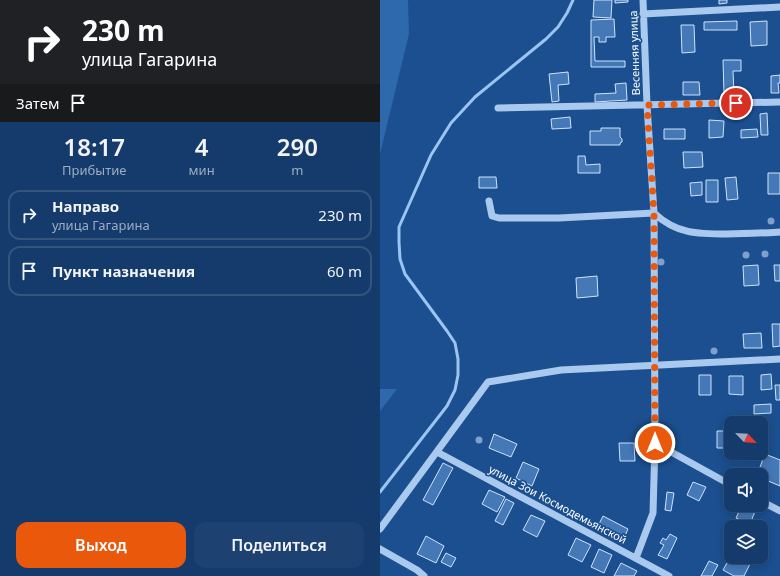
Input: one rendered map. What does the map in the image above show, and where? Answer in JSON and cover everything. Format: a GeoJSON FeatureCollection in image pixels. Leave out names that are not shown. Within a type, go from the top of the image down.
{"type":"FeatureCollection","features":[{"type":"Feature","properties":{"kind":"street","name":"Весенняя улица"},"geometry":{"type":"LineString","coordinates":[[636,558],[653,513],[655,443],[654,213],[647,105],[643,0]]}},
{"type":"Feature","properties":{"kind":"street"},"geometry":{"type":"LineString","coordinates":[[643,14],[780,7]]}},
{"type":"Feature","properties":{"kind":"street"},"geometry":{"type":"LineString","coordinates":[[498,108],[780,102]]}},
{"type":"Feature","properties":{"kind":"street"},"geometry":{"type":"LineString","coordinates":[[490,201],[492,216],[498,218],[566,218],[654,213],[669,225],[701,234],[750,234],[780,232]]}},
{"type":"Feature","properties":{"kind":"street"},"geometry":{"type":"LineString","coordinates":[[380,529],[488,382],[561,370],[780,359]]}},
{"type":"Feature","properties":{"kind":"street"},"geometry":{"type":"LineString","coordinates":[[655,443],[724,481]]}},
{"type":"Feature","properties":{"kind":"street","name":"улица Зои Космодемьянской"},"geometry":{"type":"LineString","coordinates":[[437,452],[669,576]]}},
{"type":"Feature","properties":{"kind":"street"},"geometry":{"type":"LineString","coordinates":[[768,505],[780,511]]}},
{"type":"Feature","properties":{"kind":"street"},"geometry":{"type":"LineString","coordinates":[[380,549],[417,570],[424,576]]}},
{"type":"Feature","properties":{"kind":"shaded area"},"geometry":{"type":"Polygon","coordinates":[[[380,0],[408,0],[409,34],[380,154],[380,0]]]}},
{"type":"Feature","properties":{"kind":"shaded area"},"geometry":{"type":"Polygon","coordinates":[[[380,389],[397,389],[380,411],[380,389]]]}},
{"type":"Feature","properties":{"kind":"building"},"geometry":{"type":"Polygon","coordinates":[[[594,0],[612,0],[611,18],[593,17],[594,0]]]}},
{"type":"Feature","properties":{"kind":"building"},"geometry":{"type":"Polygon","coordinates":[[[615,0],[628,0],[628,2],[615,3],[615,0]]]}},
{"type":"Feature","properties":{"kind":"building"},"geometry":{"type":"Polygon","coordinates":[[[719,0],[727,0],[727,3],[719,4],[719,0]]]}},
{"type":"Feature","properties":{"kind":"building"},"geometry":{"type":"Polygon","coordinates":[[[614,19],[615,37],[606,37],[606,42],[599,42],[599,37],[594,37],[595,61],[625,61],[625,67],[591,67],[591,20],[614,19]]]}},
{"type":"Feature","properties":{"kind":"building"},"geometry":{"type":"Polygon","coordinates":[[[737,21],[737,30],[704,30],[704,22],[737,21]]]}},
{"type":"Feature","properties":{"kind":"building"},"geometry":{"type":"Polygon","coordinates":[[[767,21],[767,45],[751,46],[750,22],[767,21]]]}},
{"type":"Feature","properties":{"kind":"building"},"geometry":{"type":"Polygon","coordinates":[[[681,25],[694,25],[695,52],[682,53],[681,25]]]}},
{"type":"Feature","properties":{"kind":"building"},"geometry":{"type":"Polygon","coordinates":[[[723,60],[741,60],[741,71],[733,71],[734,93],[724,94],[723,60]]]}},
{"type":"Feature","properties":{"kind":"building"},"geometry":{"type":"Polygon","coordinates":[[[568,72],[569,84],[558,85],[559,101],[552,102],[549,74],[568,72]]]}},
{"type":"Feature","properties":{"kind":"building"},"geometry":{"type":"Polygon","coordinates":[[[780,75],[780,83],[778,83],[779,93],[771,93],[771,76],[780,75]]]}},
{"type":"Feature","properties":{"kind":"building"},"geometry":{"type":"Polygon","coordinates":[[[683,82],[699,82],[700,95],[683,95],[683,82]]]}},
{"type":"Feature","properties":{"kind":"building"},"geometry":{"type":"Polygon","coordinates":[[[626,83],[627,100],[595,102],[595,94],[616,93],[615,84],[626,83]]]}},
{"type":"Feature","properties":{"kind":"building"},"geometry":{"type":"Polygon","coordinates":[[[767,113],[768,135],[761,135],[760,114],[767,113]]]}},
{"type":"Feature","properties":{"kind":"building"},"geometry":{"type":"Polygon","coordinates":[[[570,117],[571,128],[552,129],[551,119],[570,117]]]}},
{"type":"Feature","properties":{"kind":"building"},"geometry":{"type":"Polygon","coordinates":[[[709,120],[724,121],[723,137],[709,138],[709,120]]]}},
{"type":"Feature","properties":{"kind":"building"},"geometry":{"type":"Polygon","coordinates":[[[601,128],[620,128],[620,137],[622,142],[620,145],[590,145],[590,131],[601,131],[601,128]]]}},
{"type":"Feature","properties":{"kind":"building"},"geometry":{"type":"Polygon","coordinates":[[[664,129],[685,129],[685,139],[664,139],[664,129]]]}},
{"type":"Feature","properties":{"kind":"building"},"geometry":{"type":"Polygon","coordinates":[[[757,129],[758,137],[741,138],[741,130],[757,129]]]}},
{"type":"Feature","properties":{"kind":"building"},"geometry":{"type":"Polygon","coordinates":[[[683,152],[702,152],[703,167],[684,168],[683,152]]]}},
{"type":"Feature","properties":{"kind":"building"},"geometry":{"type":"Polygon","coordinates":[[[578,156],[585,156],[586,165],[600,164],[600,173],[578,173],[578,156]]]}},
{"type":"Feature","properties":{"kind":"building"},"geometry":{"type":"Polygon","coordinates":[[[768,173],[780,173],[780,194],[768,194],[768,173]]]}},
{"type":"Feature","properties":{"kind":"building"},"geometry":{"type":"Polygon","coordinates":[[[479,177],[496,177],[497,188],[479,188],[479,177]]]}},
{"type":"Feature","properties":{"kind":"building"},"geometry":{"type":"Polygon","coordinates":[[[736,177],[738,199],[727,200],[725,178],[736,177]]]}},
{"type":"Feature","properties":{"kind":"building"},"geometry":{"type":"Polygon","coordinates":[[[706,180],[718,180],[718,202],[706,202],[706,180]]]}},
{"type":"Feature","properties":{"kind":"building"},"geometry":{"type":"Polygon","coordinates":[[[702,182],[702,195],[691,196],[690,183],[702,182]]]}},
{"type":"Feature","properties":{"kind":"building"},"geometry":{"type":"Polygon","coordinates":[[[758,265],[759,285],[744,286],[743,266],[758,265]]]}},
{"type":"Feature","properties":{"kind":"building"},"geometry":{"type":"Polygon","coordinates":[[[774,265],[780,265],[780,281],[775,281],[774,265]]]}},
{"type":"Feature","properties":{"kind":"building"},"geometry":{"type":"Polygon","coordinates":[[[597,276],[598,296],[577,298],[576,278],[597,276]]]}},
{"type":"Feature","properties":{"kind":"building"},"geometry":{"type":"Polygon","coordinates":[[[772,324],[780,324],[780,346],[773,347],[772,324]]]}},
{"type":"Feature","properties":{"kind":"building"},"geometry":{"type":"Polygon","coordinates":[[[761,333],[762,348],[744,348],[743,334],[761,333]]]}},
{"type":"Feature","properties":{"kind":"building"},"geometry":{"type":"Polygon","coordinates":[[[771,374],[772,389],[761,390],[761,375],[771,374]]]}},
{"type":"Feature","properties":{"kind":"building"},"geometry":{"type":"Polygon","coordinates":[[[699,375],[711,375],[711,395],[699,395],[699,375]]]}},
{"type":"Feature","properties":{"kind":"building"},"geometry":{"type":"Polygon","coordinates":[[[729,376],[743,376],[743,395],[729,394],[729,376]]]}},
{"type":"Feature","properties":{"kind":"building"},"geometry":{"type":"Polygon","coordinates":[[[775,385],[780,385],[780,400],[776,400],[775,385]]]}},
{"type":"Feature","properties":{"kind":"building"},"geometry":{"type":"Polygon","coordinates":[[[771,404],[771,413],[754,414],[754,405],[771,404]]]}},
{"type":"Feature","properties":{"kind":"building"},"geometry":{"type":"Polygon","coordinates":[[[717,431],[724,431],[724,448],[717,448],[717,431]]]}},
{"type":"Feature","properties":{"kind":"building"},"geometry":{"type":"Polygon","coordinates":[[[494,434],[517,444],[511,457],[489,448],[494,434]]]}},
{"type":"Feature","properties":{"kind":"building"},"geometry":{"type":"Polygon","coordinates":[[[619,443],[634,443],[635,461],[620,461],[619,443]]]}},
{"type":"Feature","properties":{"kind":"building"},"geometry":{"type":"Polygon","coordinates":[[[768,455],[780,460],[780,486],[768,481],[768,468],[760,468],[763,460],[768,460],[768,455]]]}},
{"type":"Feature","properties":{"kind":"building"},"geometry":{"type":"Polygon","coordinates":[[[523,462],[539,469],[532,486],[516,478],[523,462]]]}},
{"type":"Feature","properties":{"kind":"building"},"geometry":{"type":"Polygon","coordinates":[[[443,463],[453,468],[433,505],[423,500],[443,463]]]}},
{"type":"Feature","properties":{"kind":"building"},"geometry":{"type":"Polygon","coordinates":[[[693,482],[706,487],[699,501],[687,495],[693,482]]]}},
{"type":"Feature","properties":{"kind":"building"},"geometry":{"type":"Polygon","coordinates":[[[489,490],[505,497],[497,512],[482,504],[489,490]]]}},
{"type":"Feature","properties":{"kind":"building"},"geometry":{"type":"Polygon","coordinates":[[[667,492],[674,493],[671,511],[665,510],[667,492]]]}},
{"type":"Feature","properties":{"kind":"building"},"geometry":{"type":"Polygon","coordinates":[[[506,499],[514,503],[503,525],[495,521],[506,499]]]}},
{"type":"Feature","properties":{"kind":"building"},"geometry":{"type":"Polygon","coordinates":[[[739,512],[755,512],[752,520],[741,520],[736,518],[739,512]]]}},
{"type":"Feature","properties":{"kind":"building"},"geometry":{"type":"Polygon","coordinates":[[[531,515],[545,521],[537,537],[523,530],[531,515]]]}},
{"type":"Feature","properties":{"kind":"building"},"geometry":{"type":"Polygon","coordinates":[[[603,516],[628,529],[624,538],[599,524],[603,516]]]}},
{"type":"Feature","properties":{"kind":"building"},"geometry":{"type":"Polygon","coordinates":[[[670,534],[677,538],[667,559],[658,555],[664,545],[660,543],[663,538],[666,540],[670,534]]]}},
{"type":"Feature","properties":{"kind":"building"},"geometry":{"type":"Polygon","coordinates":[[[426,536],[444,546],[436,563],[417,554],[426,536]]]}},
{"type":"Feature","properties":{"kind":"building"},"geometry":{"type":"Polygon","coordinates":[[[576,538],[591,545],[582,562],[568,555],[576,538]]]}},
{"type":"Feature","properties":{"kind":"building"},"geometry":{"type":"Polygon","coordinates":[[[599,549],[612,555],[604,573],[591,567],[599,549]]]}},
{"type":"Feature","properties":{"kind":"building"},"geometry":{"type":"Polygon","coordinates":[[[446,553],[456,558],[451,567],[441,562],[446,553]]]}},
{"type":"Feature","properties":{"kind":"building"},"geometry":{"type":"Polygon","coordinates":[[[709,561],[718,565],[712,576],[701,576],[709,561]]]}},
{"type":"Feature","properties":{"kind":"building"},"geometry":{"type":"Polygon","coordinates":[[[621,563],[637,571],[634,576],[614,576],[621,563]]]}},
{"type":"Feature","properties":{"kind":"building"},"geometry":{"type":"Polygon","coordinates":[[[726,564],[750,564],[744,576],[734,576],[723,570],[726,564]]]}},
{"type":"Feature","properties":{"kind":"waterway"},"geometry":{"type":"LineString","coordinates":[[380,492],[447,406],[455,390],[458,375],[458,359],[455,343],[405,274],[400,259],[399,227],[431,155],[451,123],[475,97],[546,39],[558,27],[573,0]]}},
{"type":"Feature","properties":{"kind":"route"},"geometry":{"type":"LineString","coordinates":[[655,443],[654,213],[647,105],[736,103]]}}]}
